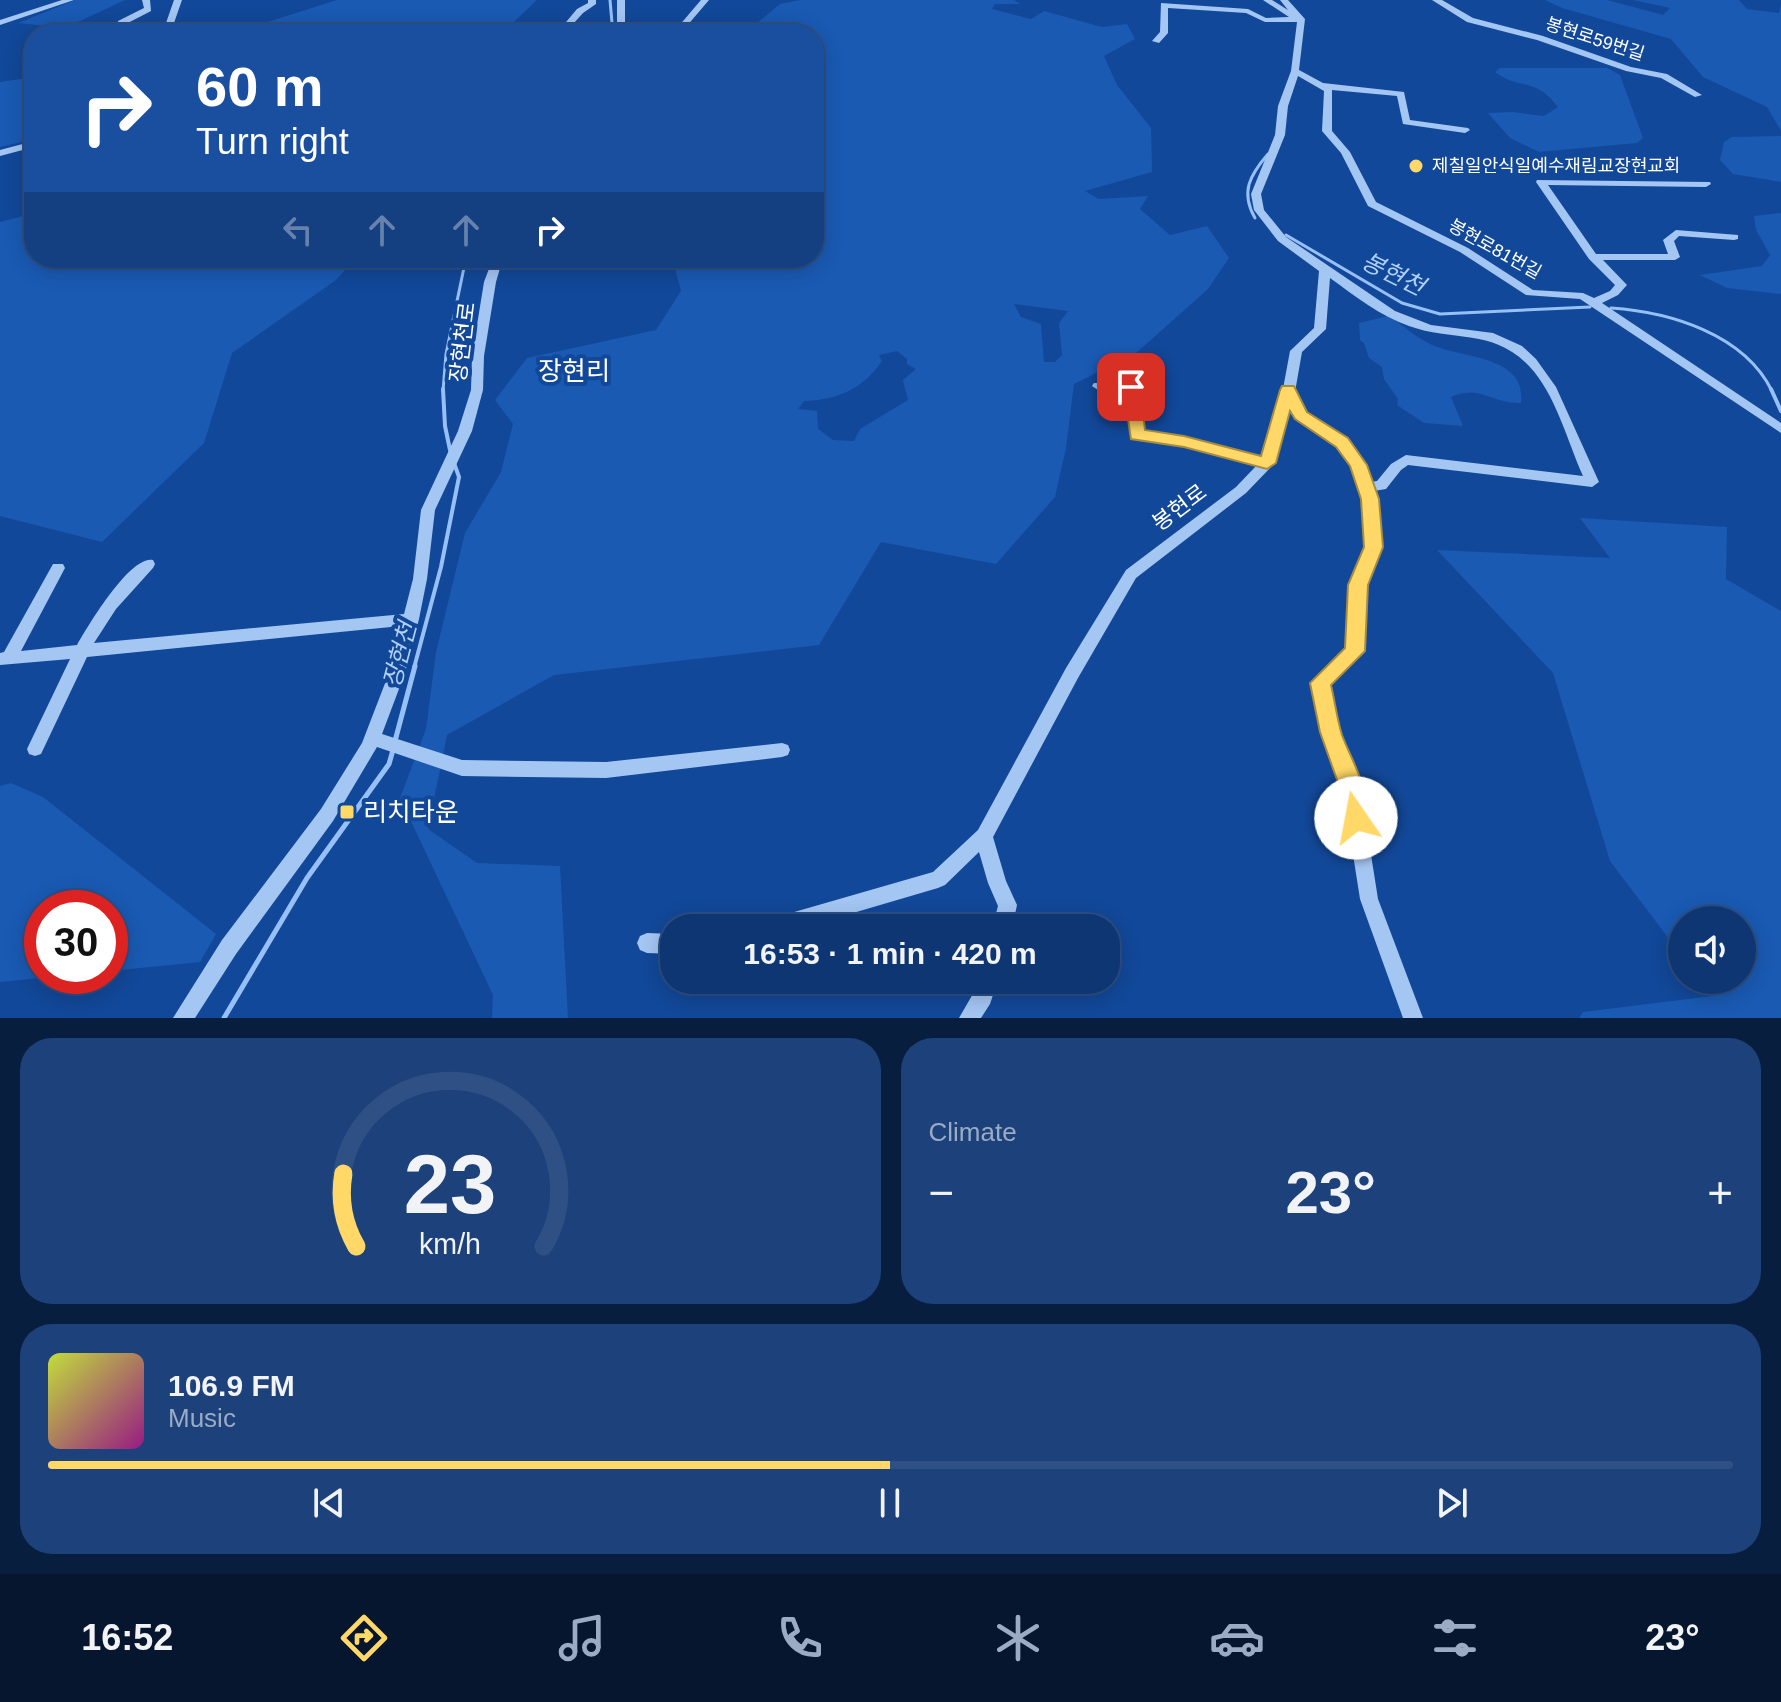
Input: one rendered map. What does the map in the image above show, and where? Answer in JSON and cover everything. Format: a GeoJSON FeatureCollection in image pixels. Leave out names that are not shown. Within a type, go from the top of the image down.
{"type":"FeatureCollection","features":[{"type":"Feature","properties":{"kind":"street"},"geometry":{"type":"LineString","coordinates":[[0,23],[70,0]]}},
{"type":"Feature","properties":{"kind":"street"},"geometry":{"type":"LineString","coordinates":[[121,23],[145,13],[148,9],[146,0]]}},
{"type":"Feature","properties":{"kind":"street"},"geometry":{"type":"LineString","coordinates":[[170,23],[178,0]]}},
{"type":"Feature","properties":{"kind":"street"},"geometry":{"type":"LineString","coordinates":[[621,0],[621,24]]}},
{"type":"Feature","properties":{"kind":"street"},"geometry":{"type":"LineString","coordinates":[[685,24],[705,0]]}},
{"type":"Feature","properties":{"kind":"street"},"geometry":{"type":"LineString","coordinates":[[1267,0],[1301,19]]}},
{"type":"Feature","properties":{"kind":"street"},"geometry":{"type":"LineString","coordinates":[[1284,0],[1301,19],[1295,71],[1283,106],[1280,135],[1256,194],[1259,210],[1282,239],[1325,270],[1416,325],[1488,333],[1517,348],[1533,362],[1550,387],[1592,482],[1406,460],[1381,486],[1366,487]]}},
{"type":"Feature","properties":{"kind":"street","name":"봉현로59번길"},"geometry":{"type":"LineString","coordinates":[[1436,0],[1470,20],[1540,38],[1629,69],[1664,76],[1698,95]]}},
{"type":"Feature","properties":{"kind":"street"},"geometry":{"type":"LineString","coordinates":[[569,24],[592,2]]}},
{"type":"Feature","properties":{"kind":"street"},"geometry":{"type":"LineString","coordinates":[[1156,41],[1164,33],[1164,5],[1248,11],[1265,20],[1301,19]]}},
{"type":"Feature","properties":{"kind":"street"},"geometry":{"type":"LineString","coordinates":[[1295,71],[1323,86],[1401,94],[1406,122],[1465,130]]}},
{"type":"Feature","properties":{"kind":"street","name":"봉현로81번길"},"geometry":{"type":"LineString","coordinates":[[1323,86],[1328,90],[1327,131],[1345,152],[1372,204],[1464,250],[1530,293],[1583,296],[1775,425]]}},
{"type":"Feature","properties":{"kind":"street"},"geometry":{"type":"LineString","coordinates":[[0,153],[24,147]]}},
{"type":"Feature","properties":{"kind":"street"},"geometry":{"type":"LineString","coordinates":[[1593,303],[1614,293],[1621,285],[1593,257],[1541,182],[1706,184]]}},
{"type":"Feature","properties":{"kind":"street"},"geometry":{"type":"LineString","coordinates":[[1593,257],[1675,257],[1668,240],[1676,233],[1734,237]]}},
{"type":"Feature","properties":{"kind":"street","name":"장현천로"},"geometry":{"type":"LineString","coordinates":[[183,1018],[229,947],[327,815],[378,740],[420,579],[428,510],[465,431],[477,390],[478,356],[495,268]]}},
{"type":"Feature","properties":{"kind":"street","name":"봉현로"},"geometry":{"type":"LineString","coordinates":[[818,914],[938,879],[984,836],[1072,673],[1131,574],[1241,490],[1267,463],[1296,351],[1320,329],[1325,270]]}},
{"type":"Feature","properties":{"kind":"street"},"geometry":{"type":"LineString","coordinates":[[1098,386],[1131,387],[1137,435],[1184,441],[1267,463]]}},
{"type":"Feature","properties":{"kind":"street"},"geometry":{"type":"LineString","coordinates":[[1288,390],[1301,415],[1342,442],[1358,465],[1370,499],[1373,547],[1358,585],[1355,651],[1320,683],[1330,732],[1352,791],[1369,899],[1413,1018]]}},
{"type":"Feature","properties":{"kind":"street"},"geometry":{"type":"LineString","coordinates":[[1775,425],[1781,440]]}},
{"type":"Feature","properties":{"kind":"street"},"geometry":{"type":"LineString","coordinates":[[35,749],[81,651],[110,603],[148,564]]}},
{"type":"Feature","properties":{"kind":"street"},"geometry":{"type":"LineString","coordinates":[[5,659],[58,568]]}},
{"type":"Feature","properties":{"kind":"street"},"geometry":{"type":"LineString","coordinates":[[5,659],[411,619]]}},
{"type":"Feature","properties":{"kind":"street"},"geometry":{"type":"LineString","coordinates":[[378,740],[462,768],[606,770],[782,750]]}},
{"type":"Feature","properties":{"kind":"street"},"geometry":{"type":"LineString","coordinates":[[984,836],[997,883],[1008,905],[1006,914]]}},
{"type":"Feature","properties":{"kind":"street"},"geometry":{"type":"LineString","coordinates":[[647,943],[660,943]]}},
{"type":"Feature","properties":{"kind":"street"},"geometry":{"type":"LineString","coordinates":[[969,1018],[984,994]]}},
{"type":"Feature","properties":{"kind":"shaded area"},"geometry":{"type":"Polygon","coordinates":[[[75,0],[125,0],[74,24],[18,23],[75,0]]]}},
{"type":"Feature","properties":{"kind":"shaded area"},"geometry":{"type":"Polygon","coordinates":[[[337,0],[537,0],[512,24],[261,24],[337,0]]]}},
{"type":"Feature","properties":{"kind":"shaded area"},"geometry":{"type":"Polygon","coordinates":[[[800,0],[1014,0],[1020,4],[995,4],[992,9],[1031,19],[1044,11],[1102,27],[1127,24],[1135,39],[1104,56],[1117,85],[1151,128],[1152,172],[1085,191],[1099,199],[1148,196],[1140,209],[1170,235],[1207,226],[1229,258],[1208,289],[1135,354],[1074,384],[1066,448],[1055,497],[996,564],[881,542],[819,645],[554,675],[447,735],[428,829],[477,863],[560,866],[568,1018],[492,1018],[493,995],[400,798],[426,729],[436,652],[465,533],[501,472],[513,424],[495,400],[527,358],[656,330],[681,291],[675,268],[824,268],[824,24],[756,24],[780,4],[800,0]],[[1014,304],[1021,317],[1041,324],[1044,362],[1055,362],[1062,355],[1059,323],[1068,311],[1014,304]],[[897,351],[879,355],[882,361],[858,386],[838,395],[804,401],[798,409],[817,411],[818,429],[833,440],[854,441],[860,429],[908,400],[903,380],[916,369],[907,364],[907,359],[897,351]]]}},
{"type":"Feature","properties":{"kind":"shaded area"},"geometry":{"type":"Polygon","coordinates":[[[1545,0],[1607,0],[1663,15],[1670,8],[1633,0],[1739,0],[1747,9],[1779,13],[1781,4],[1781,131],[1767,107],[1703,77],[1671,39],[1562,8],[1545,0]]]}},
{"type":"Feature","properties":{"kind":"shaded area"},"geometry":{"type":"Polygon","coordinates":[[[1500,68],[1607,68],[1620,75],[1643,138],[1637,143],[1539,152],[1510,138],[1488,113],[1544,116],[1558,107],[1535,87],[1504,78],[1495,72],[1500,68]]]}},
{"type":"Feature","properties":{"kind":"shaded area"},"geometry":{"type":"Polygon","coordinates":[[[24,78],[24,141],[0,147],[0,82],[24,78]]]}},
{"type":"Feature","properties":{"kind":"shaded area"},"geometry":{"type":"Polygon","coordinates":[[[1781,136],[1781,182],[1733,174],[1720,160],[1724,142],[1732,137],[1781,136]]]}},
{"type":"Feature","properties":{"kind":"shaded area"},"geometry":{"type":"Polygon","coordinates":[[[1781,213],[1781,294],[1727,288],[1700,275],[1762,266],[1770,255],[1756,230],[1754,216],[1781,213]]]}},
{"type":"Feature","properties":{"kind":"shaded area"},"geometry":{"type":"Polygon","coordinates":[[[24,216],[24,268],[347,268],[336,280],[232,353],[204,443],[102,542],[0,516],[0,222],[24,216]]]}},
{"type":"Feature","properties":{"kind":"shaded area"},"geometry":{"type":"Polygon","coordinates":[[[1388,316],[1430,344],[1503,367],[1514,375],[1520,387],[1521,403],[1478,393],[1461,394],[1451,397],[1463,426],[1424,423],[1397,405],[1398,399],[1384,379],[1382,367],[1369,358],[1360,340],[1359,323],[1388,316]]]}},
{"type":"Feature","properties":{"kind":"shaded area"},"geometry":{"type":"Polygon","coordinates":[[[1580,518],[1727,527],[1726,579],[1781,611],[1781,1018],[1579,1018],[1583,1012],[1712,996],[1711,994],[1756,994],[1756,906],[1668,906],[1668,938],[1610,861],[1553,673],[1437,550],[1610,558],[1580,518]]]}},
{"type":"Feature","properties":{"kind":"shaded area"},"geometry":{"type":"Polygon","coordinates":[[[11,783],[43,797],[216,934],[200,962],[128,969],[128,890],[24,890],[24,980],[0,982],[0,786],[11,783]]]}},
{"type":"Feature","properties":{"kind":"waterway","name":"장현천"},"geometry":{"type":"LineString","coordinates":[[610,0],[612,24]]}},
{"type":"Feature","properties":{"kind":"waterway","name":"봉현천"},"geometry":{"type":"LineString","coordinates":[[1255,218],[1248,200],[1249,184],[1268,154]]}},
{"type":"Feature","properties":{"kind":"waterway","name":"봉현천"},"geometry":{"type":"LineString","coordinates":[[1286,235],[1402,303],[1440,314],[1590,307]]}},
{"type":"Feature","properties":{"kind":"waterway","name":"장현천"},"geometry":{"type":"LineString","coordinates":[[443,390],[446,354],[464,268]]}},
{"type":"Feature","properties":{"kind":"waterway","name":"봉현천"},"geometry":{"type":"LineString","coordinates":[[1611,308],[1657,315],[1703,330],[1743,355],[1772,391]]}},
{"type":"Feature","properties":{"kind":"waterway","name":"장현천"},"geometry":{"type":"LineString","coordinates":[[443,390],[450,450]]}},
{"type":"Feature","properties":{"kind":"waterway","name":"봉현천"},"geometry":{"type":"LineString","coordinates":[[1772,391],[1781,411]]}},
{"type":"Feature","properties":{"kind":"waterway","name":"장현천"},"geometry":{"type":"LineString","coordinates":[[414,668],[441,567],[459,477],[454,463]]}},
{"type":"Feature","properties":{"kind":"waterway","name":"장현천"},"geometry":{"type":"LineString","coordinates":[[395,741],[415,666]]}},
{"type":"Feature","properties":{"kind":"waterway","name":"장현천"},"geometry":{"type":"LineString","coordinates":[[224,1018],[307,878],[389,764],[393,750]]}},
{"type":"Feature","properties":{"kind":"place","name":"제칠일안식일예수재림교장현교회"},"geometry":{"type":"Point","coordinates":[1416,166]}},
{"type":"Feature","properties":{"kind":"place","name":"리치타운"},"geometry":{"type":"Point","coordinates":[347,812]}},
{"type":"Feature","properties":{"kind":"district","name":"장현리"},"geometry":{"type":"Point","coordinates":[574,371]}},
{"type":"Feature","properties":{"kind":"route"},"geometry":{"type":"LineString","coordinates":[[1131,387],[1137,435],[1184,441],[1267,463],[1288,390],[1301,415],[1342,442],[1358,465],[1370,499],[1373,547],[1358,585],[1355,651],[1320,683],[1330,732],[1352,791],[1356,818]]}}]}
